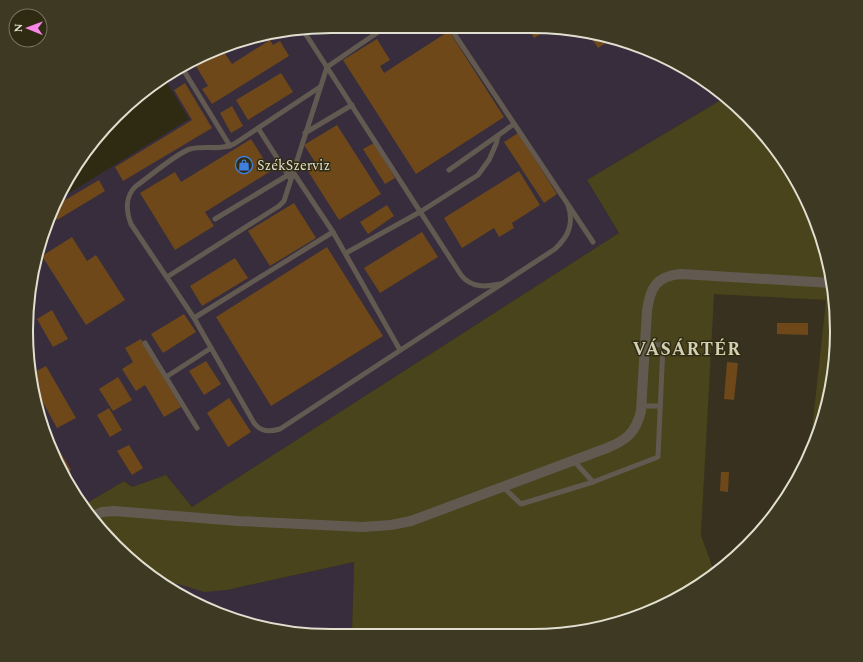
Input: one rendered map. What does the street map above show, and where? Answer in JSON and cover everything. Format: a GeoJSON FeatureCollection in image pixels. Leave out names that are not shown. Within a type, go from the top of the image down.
{"type":"FeatureCollection","features":[{"type":"Feature","properties":{"kind":"street"},"geometry":{"type":"LineString","coordinates":[[97,514],[102,512],[114,511],[238,521],[363,527],[391,525],[411,521],[574,461],[619,443],[627,438],[638,421],[641,406],[647,311],[652,290],[657,283],[670,275],[681,274],[826,283]]}},
{"type":"Feature","properties":{"kind":"lane"},"geometry":{"type":"LineString","coordinates":[[167,277],[279,206],[284,201],[290,175],[327,67],[377,33]]}},
{"type":"Feature","properties":{"kind":"lane"},"geometry":{"type":"LineString","coordinates":[[454,33],[593,242]]}},
{"type":"Feature","properties":{"kind":"lane"},"geometry":{"type":"LineString","coordinates":[[306,35],[465,280],[468,283],[481,286],[503,283]]}},
{"type":"Feature","properties":{"kind":"lane"},"geometry":{"type":"LineString","coordinates":[[184,72],[230,146]]}},
{"type":"Feature","properties":{"kind":"lane"},"geometry":{"type":"LineString","coordinates":[[320,87],[230,146],[222,148],[192,148],[182,152],[136,186],[130,192],[127,203],[128,216],[131,224],[194,318],[258,428],[269,431],[280,429],[555,249],[565,238],[571,225],[572,219],[568,205]]}},
{"type":"Feature","properties":{"kind":"lane"},"geometry":{"type":"LineString","coordinates":[[305,133],[352,105]]}},
{"type":"Feature","properties":{"kind":"lane"},"geometry":{"type":"LineString","coordinates":[[449,170],[514,124]]}},
{"type":"Feature","properties":{"kind":"lane"},"geometry":{"type":"LineString","coordinates":[[258,128],[290,175],[333,232],[400,350]]}},
{"type":"Feature","properties":{"kind":"lane"},"geometry":{"type":"LineString","coordinates":[[346,253],[420,212],[478,175],[489,160],[498,136]]}},
{"type":"Feature","properties":{"kind":"lane"},"geometry":{"type":"LineString","coordinates":[[215,219],[290,175]]}},
{"type":"Feature","properties":{"kind":"lane"},"geometry":{"type":"LineString","coordinates":[[194,318],[333,232]]}},
{"type":"Feature","properties":{"kind":"lane"},"geometry":{"type":"LineString","coordinates":[[145,344],[197,428]]}},
{"type":"Feature","properties":{"kind":"lane"},"geometry":{"type":"LineString","coordinates":[[503,487],[521,504],[593,482],[658,457],[663,345],[645,344]]}},
{"type":"Feature","properties":{"kind":"lane"},"geometry":{"type":"LineString","coordinates":[[166,377],[211,348]]}},
{"type":"Feature","properties":{"kind":"lane"},"geometry":{"type":"LineString","coordinates":[[641,406],[660,406]]}},
{"type":"Feature","properties":{"kind":"lane"},"geometry":{"type":"LineString","coordinates":[[574,461],[593,482]]}},
{"type":"Feature","properties":{"kind":"shaded area"},"geometry":{"type":"Polygon","coordinates":[[[331,33],[532,33],[590,39],[628,49],[664,64],[698,83],[720,101],[587,180],[619,233],[192,507],[166,475],[132,487],[124,481],[88,503],[73,480],[56,445],[43,408],[39,389],[33,331],[36,292],[43,254],[56,217],[66,195],[189,119],[167,82],[199,64],[254,43],[292,36],[331,33]]]}},
{"type":"Feature","properties":{"kind":"shaded area"},"geometry":{"type":"Polygon","coordinates":[[[720,101],[743,120],[780,165],[799,199],[820,254],[827,292],[830,331],[824,389],[820,408],[812,433],[826,300],[714,294],[701,535],[713,567],[698,579],[664,598],[628,613],[609,619],[571,626],[532,629],[352,629],[354,562],[227,590],[204,592],[165,579],[120,542],[88,503],[124,481],[132,487],[166,475],[192,507],[619,233],[587,180],[720,101]]]}},
{"type":"Feature","properties":{"kind":"shaded area"},"geometry":{"type":"Polygon","coordinates":[[[713,293],[826,300],[812,433],[790,480],[780,497],[743,542],[713,567],[701,535],[713,293]]]}},
{"type":"Feature","properties":{"kind":"shaded area"},"geometry":{"type":"Polygon","coordinates":[[[354,562],[352,629],[292,626],[254,619],[199,598],[164,578],[227,590],[354,562]]]}},
{"type":"Feature","properties":{"kind":"building"},"geometry":{"type":"Polygon","coordinates":[[[446,33],[450,33],[504,117],[416,174],[343,60],[377,39],[390,60],[380,66],[384,73],[446,33]]]}},
{"type":"Feature","properties":{"kind":"building"},"geometry":{"type":"Polygon","coordinates":[[[531,33],[541,33],[534,38],[531,33]]]}},
{"type":"Feature","properties":{"kind":"building"},"geometry":{"type":"Polygon","coordinates":[[[592,39],[607,43],[598,48],[592,39]]]}},
{"type":"Feature","properties":{"kind":"building"},"geometry":{"type":"Polygon","coordinates":[[[270,40],[273,45],[280,41],[289,56],[212,104],[202,89],[208,86],[196,66],[225,53],[232,64],[270,40]]]}},
{"type":"Feature","properties":{"kind":"building"},"geometry":{"type":"Polygon","coordinates":[[[281,73],[293,92],[248,120],[236,100],[281,73]]]}},
{"type":"Feature","properties":{"kind":"building"},"geometry":{"type":"Polygon","coordinates":[[[185,83],[212,128],[123,181],[115,167],[192,120],[174,90],[185,83]]]}},
{"type":"Feature","properties":{"kind":"building"},"geometry":{"type":"Polygon","coordinates":[[[232,106],[243,126],[231,133],[220,113],[232,106]]]}},
{"type":"Feature","properties":{"kind":"building"},"geometry":{"type":"Polygon","coordinates":[[[337,125],[381,194],[339,220],[306,168],[315,162],[304,145],[337,125]]]}},
{"type":"Feature","properties":{"kind":"building"},"geometry":{"type":"Polygon","coordinates":[[[518,133],[557,194],[544,203],[504,142],[518,133]]]}},
{"type":"Feature","properties":{"kind":"building"},"geometry":{"type":"Polygon","coordinates":[[[251,139],[271,171],[205,212],[214,226],[175,250],[140,193],[175,172],[181,182],[251,139]]]}},
{"type":"Feature","properties":{"kind":"building"},"geometry":{"type":"Polygon","coordinates":[[[374,143],[395,178],[385,184],[363,149],[374,143]]]}},
{"type":"Feature","properties":{"kind":"building"},"geometry":{"type":"Polygon","coordinates":[[[519,171],[540,205],[512,223],[514,228],[499,237],[494,228],[462,248],[444,218],[519,171]]]}},
{"type":"Feature","properties":{"kind":"building"},"geometry":{"type":"Polygon","coordinates":[[[99,180],[105,191],[57,220],[56,218],[63,201],[99,180]]]}},
{"type":"Feature","properties":{"kind":"building"},"geometry":{"type":"Polygon","coordinates":[[[294,203],[316,238],[270,266],[248,231],[294,203]]]}},
{"type":"Feature","properties":{"kind":"building"},"geometry":{"type":"Polygon","coordinates":[[[387,205],[394,216],[368,234],[360,222],[387,205]]]}},
{"type":"Feature","properties":{"kind":"building"},"geometry":{"type":"Polygon","coordinates":[[[422,232],[438,257],[380,293],[364,268],[422,232]]]}},
{"type":"Feature","properties":{"kind":"building"},"geometry":{"type":"Polygon","coordinates":[[[72,237],[87,261],[96,255],[125,300],[86,325],[43,256],[72,237]]]}},
{"type":"Feature","properties":{"kind":"building"},"geometry":{"type":"Polygon","coordinates":[[[327,247],[383,336],[271,406],[216,317],[327,247]]]}},
{"type":"Feature","properties":{"kind":"building"},"geometry":{"type":"Polygon","coordinates":[[[235,258],[248,278],[202,306],[190,286],[235,258]]]}},
{"type":"Feature","properties":{"kind":"building"},"geometry":{"type":"Polygon","coordinates":[[[52,310],[68,339],[53,347],[37,319],[52,310]]]}},
{"type":"Feature","properties":{"kind":"building"},"geometry":{"type":"Polygon","coordinates":[[[184,314],[196,332],[163,353],[151,334],[184,314]]]}},
{"type":"Feature","properties":{"kind":"building"},"geometry":{"type":"Polygon","coordinates":[[[777,323],[808,323],[808,335],[777,334],[777,323]]]}},
{"type":"Feature","properties":{"kind":"building"},"geometry":{"type":"Polygon","coordinates":[[[141,339],[181,407],[164,417],[145,385],[136,391],[122,369],[133,362],[125,348],[141,339]]]}},
{"type":"Feature","properties":{"kind":"building"},"geometry":{"type":"Polygon","coordinates":[[[206,361],[221,384],[204,395],[189,371],[206,361]]]}},
{"type":"Feature","properties":{"kind":"building"},"geometry":{"type":"Polygon","coordinates":[[[727,362],[738,363],[734,400],[724,399],[727,362]]]}},
{"type":"Feature","properties":{"kind":"building"},"geometry":{"type":"Polygon","coordinates":[[[46,366],[76,418],[57,428],[41,399],[36,371],[46,366]]]}},
{"type":"Feature","properties":{"kind":"building"},"geometry":{"type":"Polygon","coordinates":[[[118,377],[132,400],[113,411],[99,389],[118,377]]]}},
{"type":"Feature","properties":{"kind":"building"},"geometry":{"type":"Polygon","coordinates":[[[229,398],[251,432],[228,447],[207,413],[229,398]]]}},
{"type":"Feature","properties":{"kind":"building"},"geometry":{"type":"Polygon","coordinates":[[[109,408],[122,430],[110,437],[97,415],[109,408]]]}},
{"type":"Feature","properties":{"kind":"building"},"geometry":{"type":"Polygon","coordinates":[[[129,445],[143,468],[132,475],[117,451],[129,445]]]}},
{"type":"Feature","properties":{"kind":"building"},"geometry":{"type":"Polygon","coordinates":[[[58,450],[71,470],[68,471],[64,463],[58,450]]]}},
{"type":"Feature","properties":{"kind":"building"},"geometry":{"type":"Polygon","coordinates":[[[721,472],[729,472],[728,492],[720,491],[721,472]]]}},
{"type":"Feature","properties":{"kind":"place","name":"SzékSzerviz"},"geometry":{"type":"Point","coordinates":[244,165]}},
{"type":"Feature","properties":{"kind":"district","name":"VÁSÁRTÉR"},"geometry":{"type":"Point","coordinates":[687,349]}}]}
